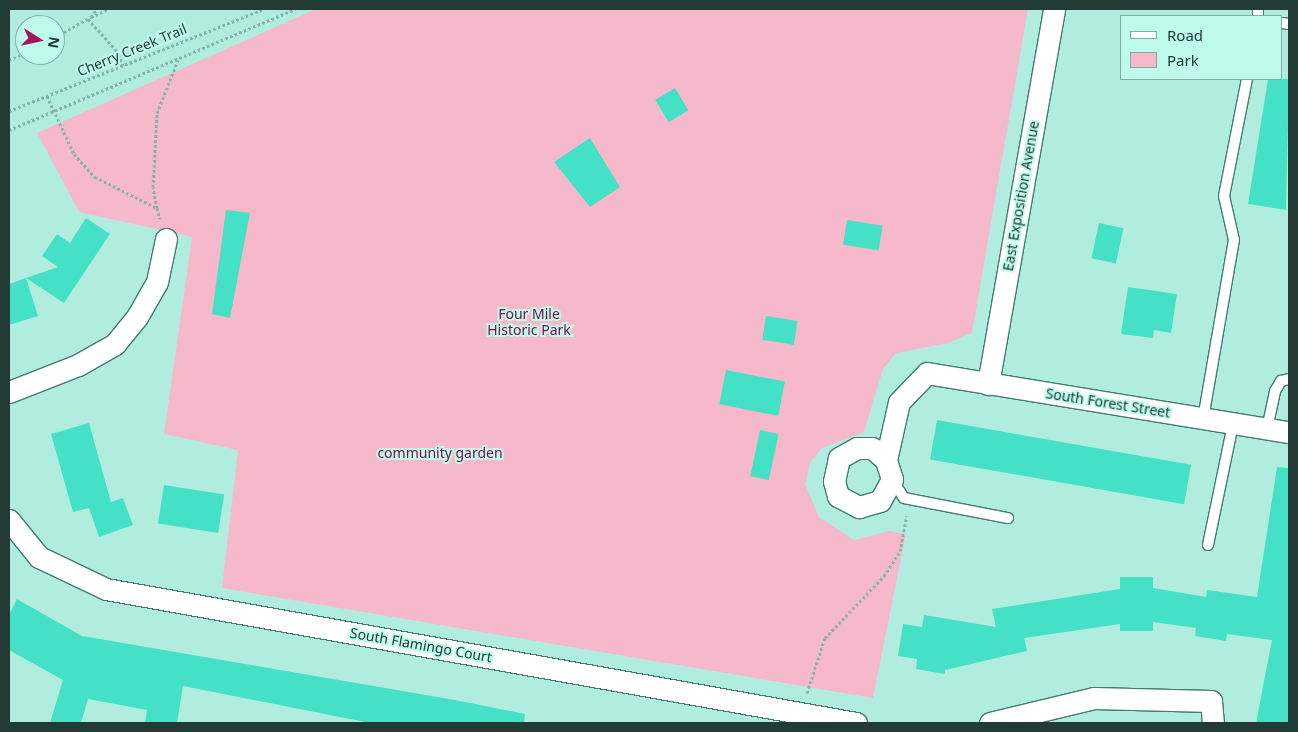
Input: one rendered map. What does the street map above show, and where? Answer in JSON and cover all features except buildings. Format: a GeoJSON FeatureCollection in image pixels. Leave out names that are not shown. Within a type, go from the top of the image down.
{"type":"FeatureCollection","features":[{"type":"Feature","properties":{"kind":"street","name":"East Exposition Avenue"},"geometry":{"type":"LineString","coordinates":[[988,384],[1054,9]]}},
{"type":"Feature","properties":{"kind":"street"},"geometry":{"type":"LineString","coordinates":[[9,392],[78,365],[115,344],[137,317],[157,282],[166,239]]}},
{"type":"Feature","properties":{"kind":"street","name":"South Forest Street"},"geometry":{"type":"LineString","coordinates":[[889,470],[899,402],[926,373],[1289,432]]}},
{"type":"Feature","properties":{"kind":"street","name":"South Flamingo Court"},"geometry":{"type":"LineString","coordinates":[[9,520],[39,557],[106,589],[849,723]]}},
{"type":"Feature","properties":{"kind":"street"},"geometry":{"type":"LineString","coordinates":[[990,723],[1094,698],[1211,701],[1213,723]]}},
{"type":"Feature","properties":{"kind":"lane"},"geometry":{"type":"LineString","coordinates":[[1203,419],[1234,240],[1224,196],[1247,80]]}},
{"type":"Feature","properties":{"kind":"lane"},"geometry":{"type":"LineString","coordinates":[[1267,429],[1275,391],[1281,381],[1289,379]]}},
{"type":"Feature","properties":{"kind":"lane"},"geometry":{"type":"LineString","coordinates":[[1208,545],[1233,424]]}},
{"type":"Feature","properties":{"kind":"lane"},"geometry":{"type":"LineString","coordinates":[[889,470],[904,498],[1008,518]]}},
{"type":"Feature","properties":{"kind":"path"},"geometry":{"type":"LineString","coordinates":[[89,18],[97,9]]}},
{"type":"Feature","properties":{"kind":"path"},"geometry":{"type":"LineString","coordinates":[[65,31],[109,9]]}},
{"type":"Feature","properties":{"kind":"path","name":"Cherry Creek Trail"},"geometry":{"type":"LineString","coordinates":[[9,111],[264,9]]}},
{"type":"Feature","properties":{"kind":"path"},"geometry":{"type":"LineString","coordinates":[[9,130],[54,113],[296,9]]}},
{"type":"Feature","properties":{"kind":"path"},"geometry":{"type":"LineString","coordinates":[[89,18],[116,50],[124,66]]}},
{"type":"Feature","properties":{"kind":"path"},"geometry":{"type":"LineString","coordinates":[[166,239],[152,187],[157,113],[178,60]]}},
{"type":"Feature","properties":{"kind":"path"},"geometry":{"type":"LineString","coordinates":[[47,96],[74,154],[96,176],[157,208]]}},
{"type":"Feature","properties":{"kind":"path"},"geometry":{"type":"LineString","coordinates":[[803,714],[812,669],[825,638],[884,576],[900,551],[907,518],[904,498]]}},
{"type":"Feature","properties":{"kind":"green space","name":"Four Mile Historic Park"},"geometry":{"type":"Polygon","coordinates":[[[316,9],[1028,9],[972,333],[948,343],[896,353],[883,369],[864,432],[822,448],[811,461],[805,484],[819,517],[854,540],[889,531],[906,534],[873,698],[222,588],[238,450],[164,434],[192,237],[79,212],[37,133],[316,9]]]}},
{"type":"Feature","properties":{"kind":"park label","name":"community garden"},"geometry":{"type":"Point","coordinates":[440,453]}}]}
